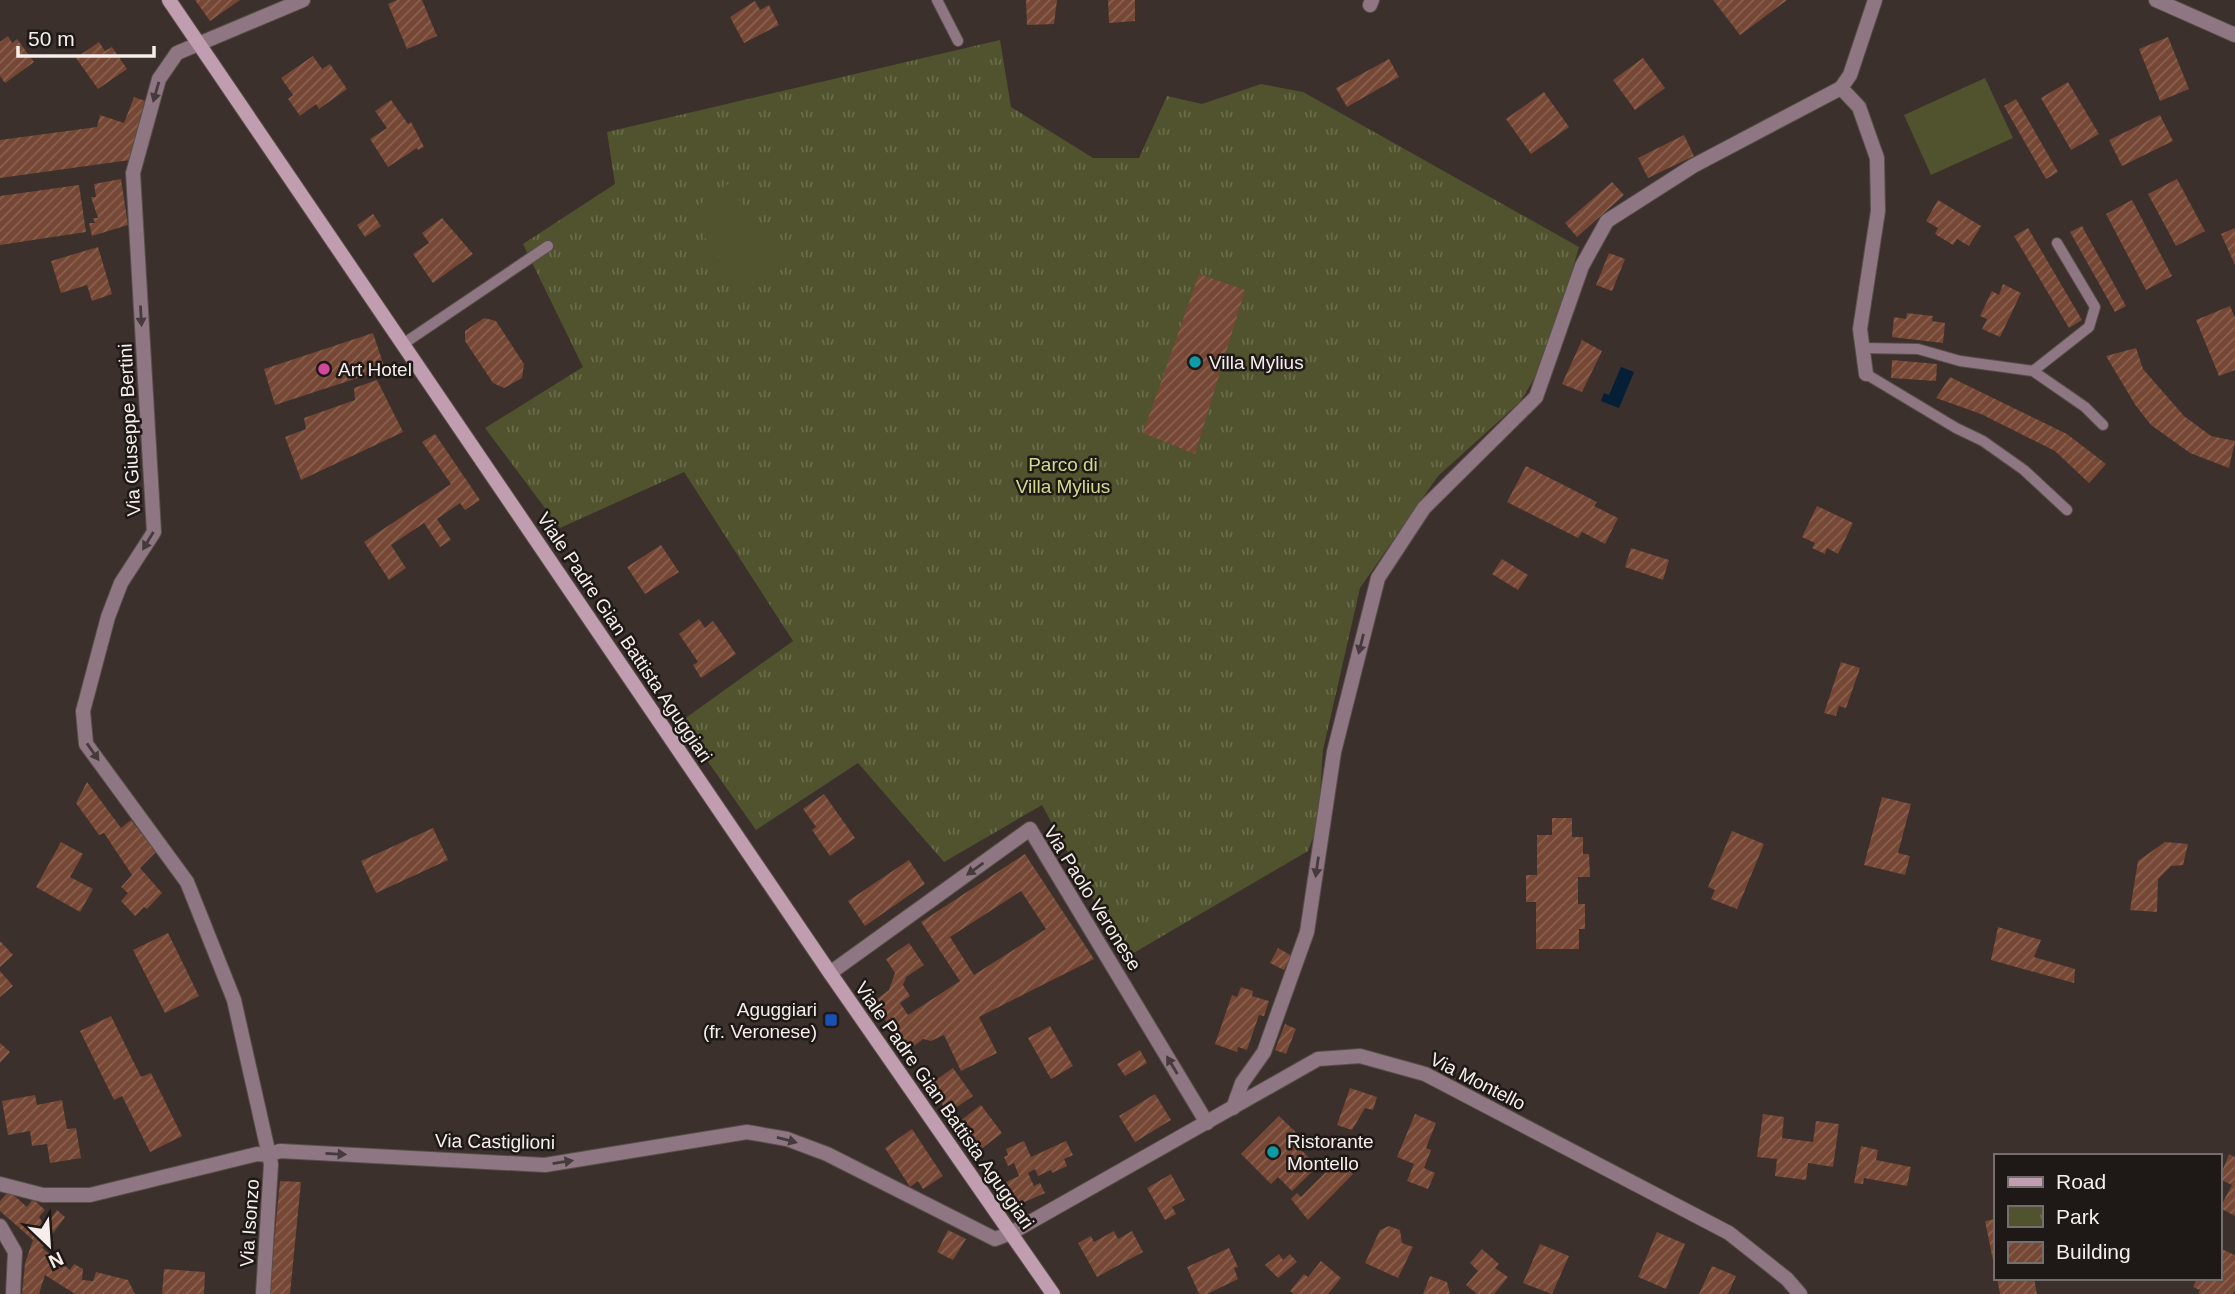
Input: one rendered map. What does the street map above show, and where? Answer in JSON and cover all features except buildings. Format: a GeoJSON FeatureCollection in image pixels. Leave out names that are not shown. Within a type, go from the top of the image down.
{"type":"FeatureCollection","features":[{"type":"Feature","properties":{"kind":"main road","name":"Viale Padre Gian Battista Aguggiari"},"geometry":{"type":"LineString","coordinates":[[169,0],[830,973],[1053,1294]]}},
{"type":"Feature","properties":{"kind":"street","name":"Via Giuseppe Bertini"},"geometry":{"type":"LineString","coordinates":[[268,1155],[234,1000],[187,882],[86,744],[83,711],[117,594],[154,532],[133,173],[159,79],[177,53],[303,0]]}},
{"type":"Feature","properties":{"kind":"street"},"geometry":{"type":"LineString","coordinates":[[1233,1108],[1242,1083],[1264,1052],[1307,932],[1334,752],[1378,578],[1424,508],[1536,397],[1582,266],[1607,221],[1693,166],[1841,88],[1850,75],[1875,0]]}},
{"type":"Feature","properties":{"kind":"street"},"geometry":{"type":"LineString","coordinates":[[2156,0],[2235,35]]}},
{"type":"Feature","properties":{"kind":"street"},"geometry":{"type":"LineString","coordinates":[[1841,88],[1859,107],[1877,158],[1878,211],[1860,328],[1866,374]]}},
{"type":"Feature","properties":{"kind":"street","name":"Via Paolo Veronese"},"geometry":{"type":"LineString","coordinates":[[830,973],[1030,829],[1207,1123]]}},
{"type":"Feature","properties":{"kind":"street","name":"Via Montello"},"geometry":{"type":"LineString","coordinates":[[1011,1233],[1318,1059],[1360,1056],[1425,1074],[1729,1233],[1787,1279],[1800,1294]]}},
{"type":"Feature","properties":{"kind":"street","name":"Via Castiglioni"},"geometry":{"type":"LineString","coordinates":[[0,1184],[43,1195],[90,1195],[257,1154],[268,1155],[280,1151],[545,1165],[747,1132],[787,1139],[827,1154],[995,1239],[1011,1233]]}},
{"type":"Feature","properties":{"kind":"street","name":"Via Isonzo"},"geometry":{"type":"LineString","coordinates":[[263,1294],[272,1186],[268,1155]]}},
{"type":"Feature","properties":{"kind":"street"},"geometry":{"type":"LineString","coordinates":[[0,1226],[15,1252],[13,1294]]}},
{"type":"Feature","properties":{"kind":"lane"},"geometry":{"type":"LineString","coordinates":[[937,0],[958,41]]}},
{"type":"Feature","properties":{"kind":"lane"},"geometry":{"type":"LineString","coordinates":[[2033,371],[2089,327],[2095,307],[2057,243]]}},
{"type":"Feature","properties":{"kind":"lane"},"geometry":{"type":"LineString","coordinates":[[404,345],[548,246]]}},
{"type":"Feature","properties":{"kind":"lane"},"geometry":{"type":"LineString","coordinates":[[1863,348],[1918,349],[1961,361],[2033,371],[2085,407],[2103,425]]}},
{"type":"Feature","properties":{"kind":"lane"},"geometry":{"type":"LineString","coordinates":[[1866,374],[1956,428],[1983,441],[2024,470],[2067,510]]}},
{"type":"Feature","properties":{"kind":"green space","name":"Parco di Villa Mylius"},"geometry":{"type":"Polygon","coordinates":[[[1000,40],[1011,107],[1093,158],[1139,158],[1167,96],[1202,104],[1261,84],[1303,92],[1579,247],[1546,359],[1520,402],[1438,476],[1360,588],[1323,750],[1318,824],[1308,851],[1125,958],[1042,805],[944,862],[858,763],[756,830],[680,722],[793,641],[684,472],[560,528],[485,428],[583,367],[523,244],[615,184],[607,132],[1000,40]]]}},
{"type":"Feature","properties":{"kind":"green space"},"geometry":{"type":"Polygon","coordinates":[[[1985,78],[2013,138],[1931,175],[1904,115],[1985,78]]]}},
{"type":"Feature","properties":{"kind":"green space"},"geometry":{"type":"Polygon","coordinates":[[[728,184],[785,267],[745,294],[688,213],[728,184]]]}},
{"type":"Feature","properties":{"kind":"water"},"geometry":{"type":"Polygon","coordinates":[[[1621,367],[1634,372],[1619,408],[1601,401],[1604,393],[1609,395],[1621,367]]]}},
{"type":"Feature","properties":{"kind":"place","name":"Villa Mylius"},"geometry":{"type":"Point","coordinates":[1195,362]}},
{"type":"Feature","properties":{"kind":"place","name":"Art Hotel"},"geometry":{"type":"Point","coordinates":[324,369]}},
{"type":"Feature","properties":{"kind":"place","name":"Aguggiari (fr. Veronese)"},"geometry":{"type":"Point","coordinates":[831,1020]}},
{"type":"Feature","properties":{"kind":"place","name":"Ristorante Montello"},"geometry":{"type":"Point","coordinates":[1273,1152]}}]}
